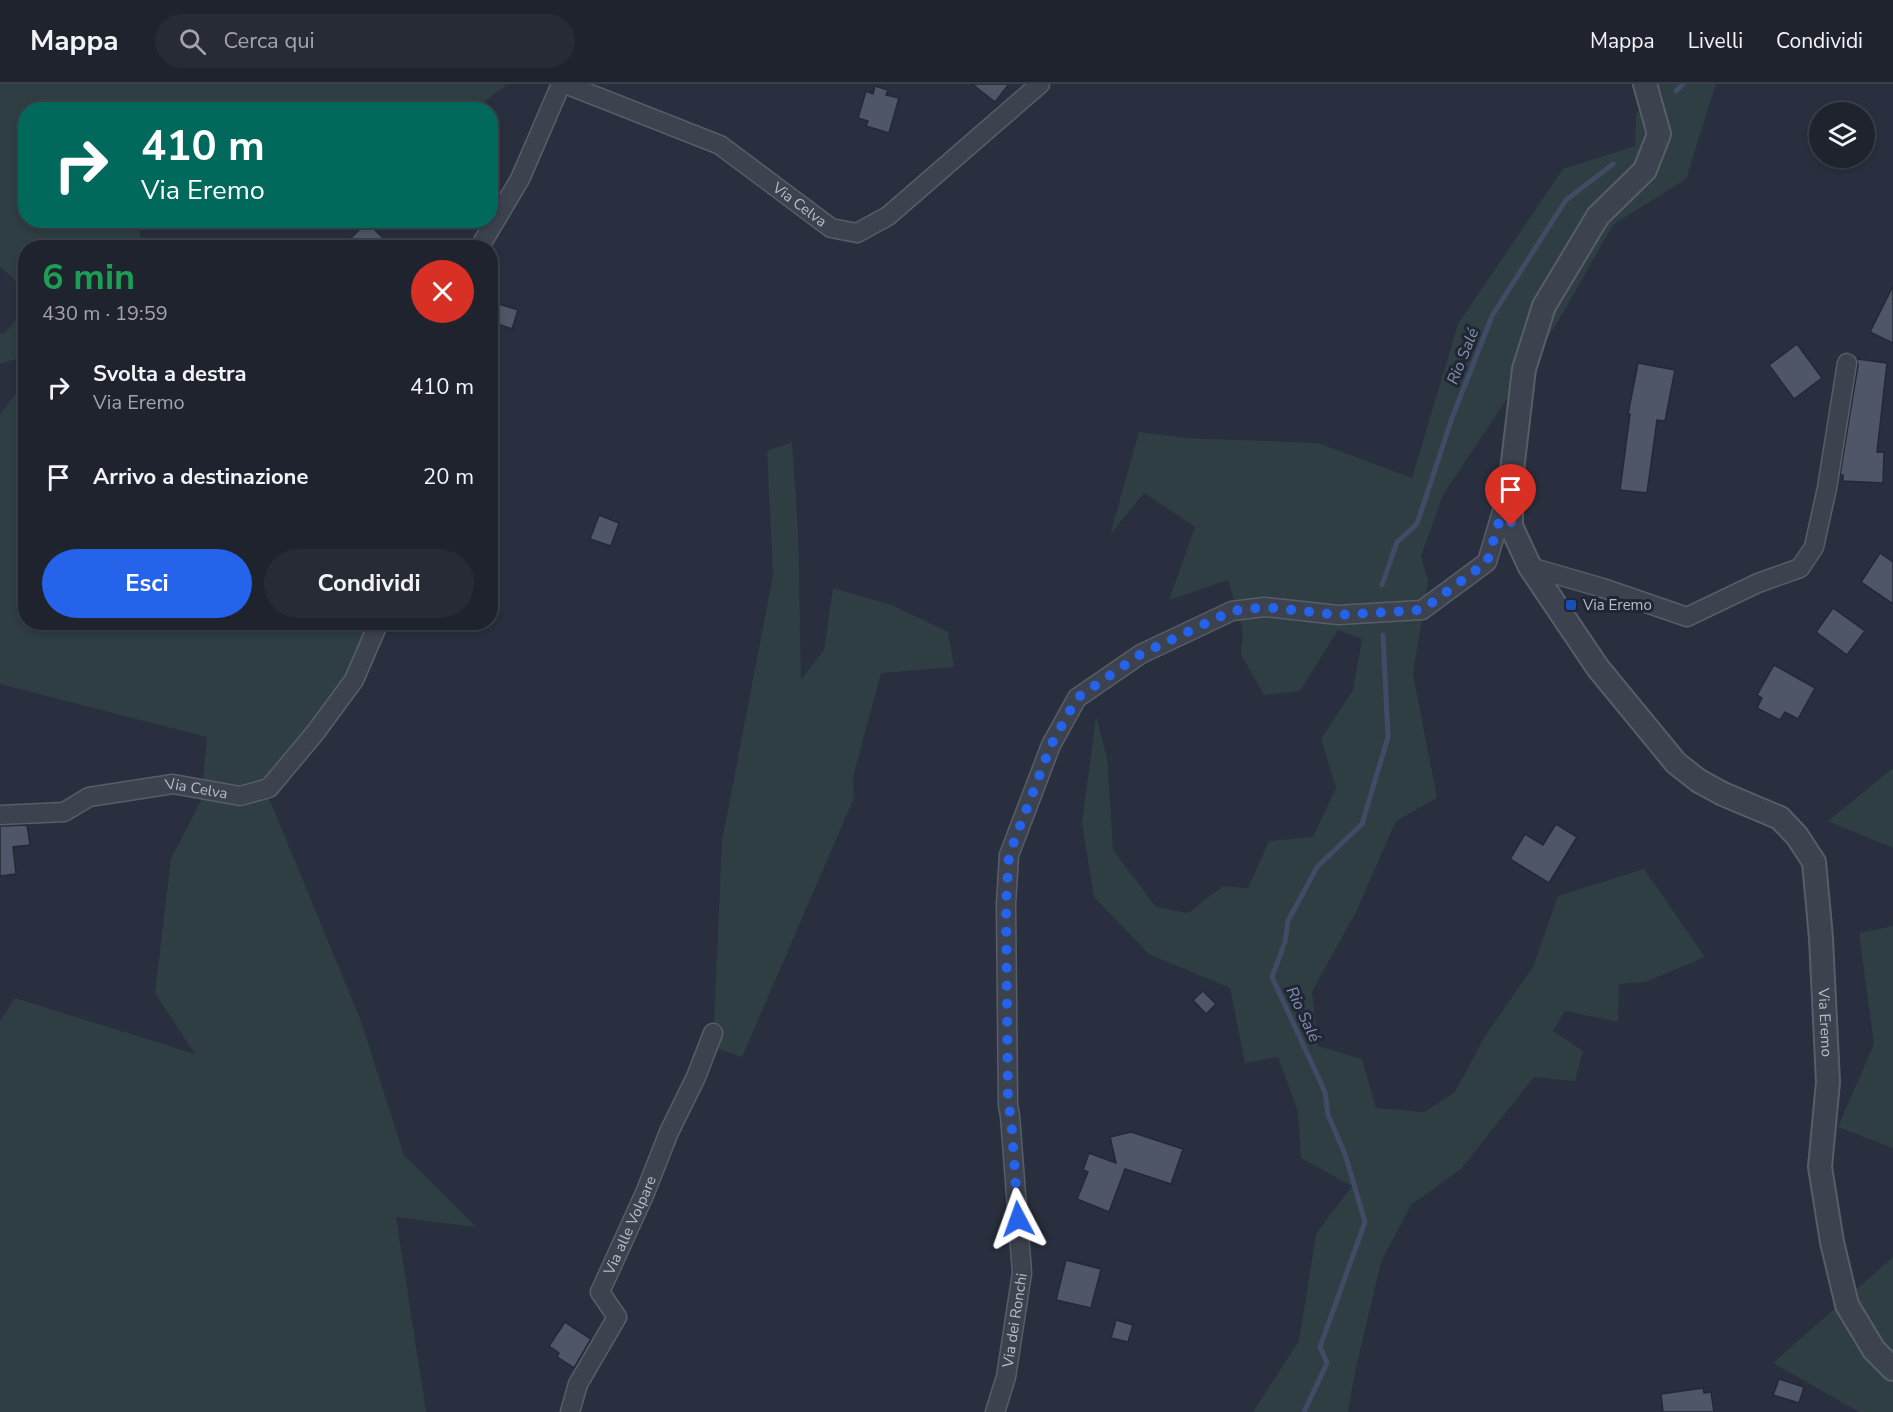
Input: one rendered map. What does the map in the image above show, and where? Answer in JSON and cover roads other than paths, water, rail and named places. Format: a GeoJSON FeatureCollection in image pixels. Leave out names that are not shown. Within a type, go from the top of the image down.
{"type":"FeatureCollection","features":[{"type":"Feature","properties":{"kind":"street","name":"Via Celva"},"geometry":{"type":"LineString","coordinates":[[498,216],[520,179],[563,84],[720,145],[831,228],[857,233],[888,216],[1040,84]]}},
{"type":"Feature","properties":{"kind":"street","name":"Via Eremo"},"geometry":{"type":"LineString","coordinates":[[1645,84],[1659,134],[1646,170],[1598,216],[1544,306],[1524,369],[1512,479],[1511,526],[1530,567],[1598,668],[1676,763],[1699,781],[1723,794],[1780,818],[1797,836],[1814,862],[1828,1082],[1820,1167],[1832,1242],[1847,1305],[1874,1350],[1893,1369]]}},
{"type":"Feature","properties":{"kind":"street"},"geometry":{"type":"LineString","coordinates":[[1530,567],[1603,588],[1687,617],[1758,583],[1800,568],[1814,547],[1827,488],[1847,363]]}},
{"type":"Feature","properties":{"kind":"street","name":"Via dei Ronchi"},"geometry":{"type":"LineString","coordinates":[[995,1412],[1006,1377],[1022,1273],[1011,1116],[1008,1105],[1006,904],[1009,855],[1051,745],[1072,707],[1077,698],[1141,654],[1232,611],[1265,607],[1338,615],[1422,610],[1487,562],[1512,479]]}},
{"type":"Feature","properties":{"kind":"street","name":"Via Celva"},"geometry":{"type":"LineString","coordinates":[[0,815],[64,812],[89,797],[173,784],[240,796],[269,788],[315,733],[354,680],[376,630]]}},
{"type":"Feature","properties":{"kind":"street","name":"Via alle Volpare"},"geometry":{"type":"LineString","coordinates":[[570,1412],[578,1384],[617,1317],[600,1292],[645,1193],[669,1132],[696,1077],[713,1033]]}},
{"type":"Feature","properties":{"kind":"waterway","name":"Rio Salé"},"geometry":{"type":"LineString","coordinates":[[1676,91],[1683,84]]}},
{"type":"Feature","properties":{"kind":"waterway","name":"Rio Salé"},"geometry":{"type":"LineString","coordinates":[[1382,585],[1397,542],[1417,524],[1452,418],[1492,316],[1566,200],[1613,164]]}},
{"type":"Feature","properties":{"kind":"waterway","name":"Rio Salé"},"geometry":{"type":"LineString","coordinates":[[1304,1412],[1327,1363],[1320,1347],[1365,1222],[1345,1154],[1328,1115],[1325,1092],[1272,977],[1285,942],[1288,921],[1317,867],[1362,824],[1388,737],[1383,635]]}},
{"type":"Feature","properties":{"kind":"place","name":"Via Eremo"},"geometry":{"type":"Point","coordinates":[1571,605]}}]}
